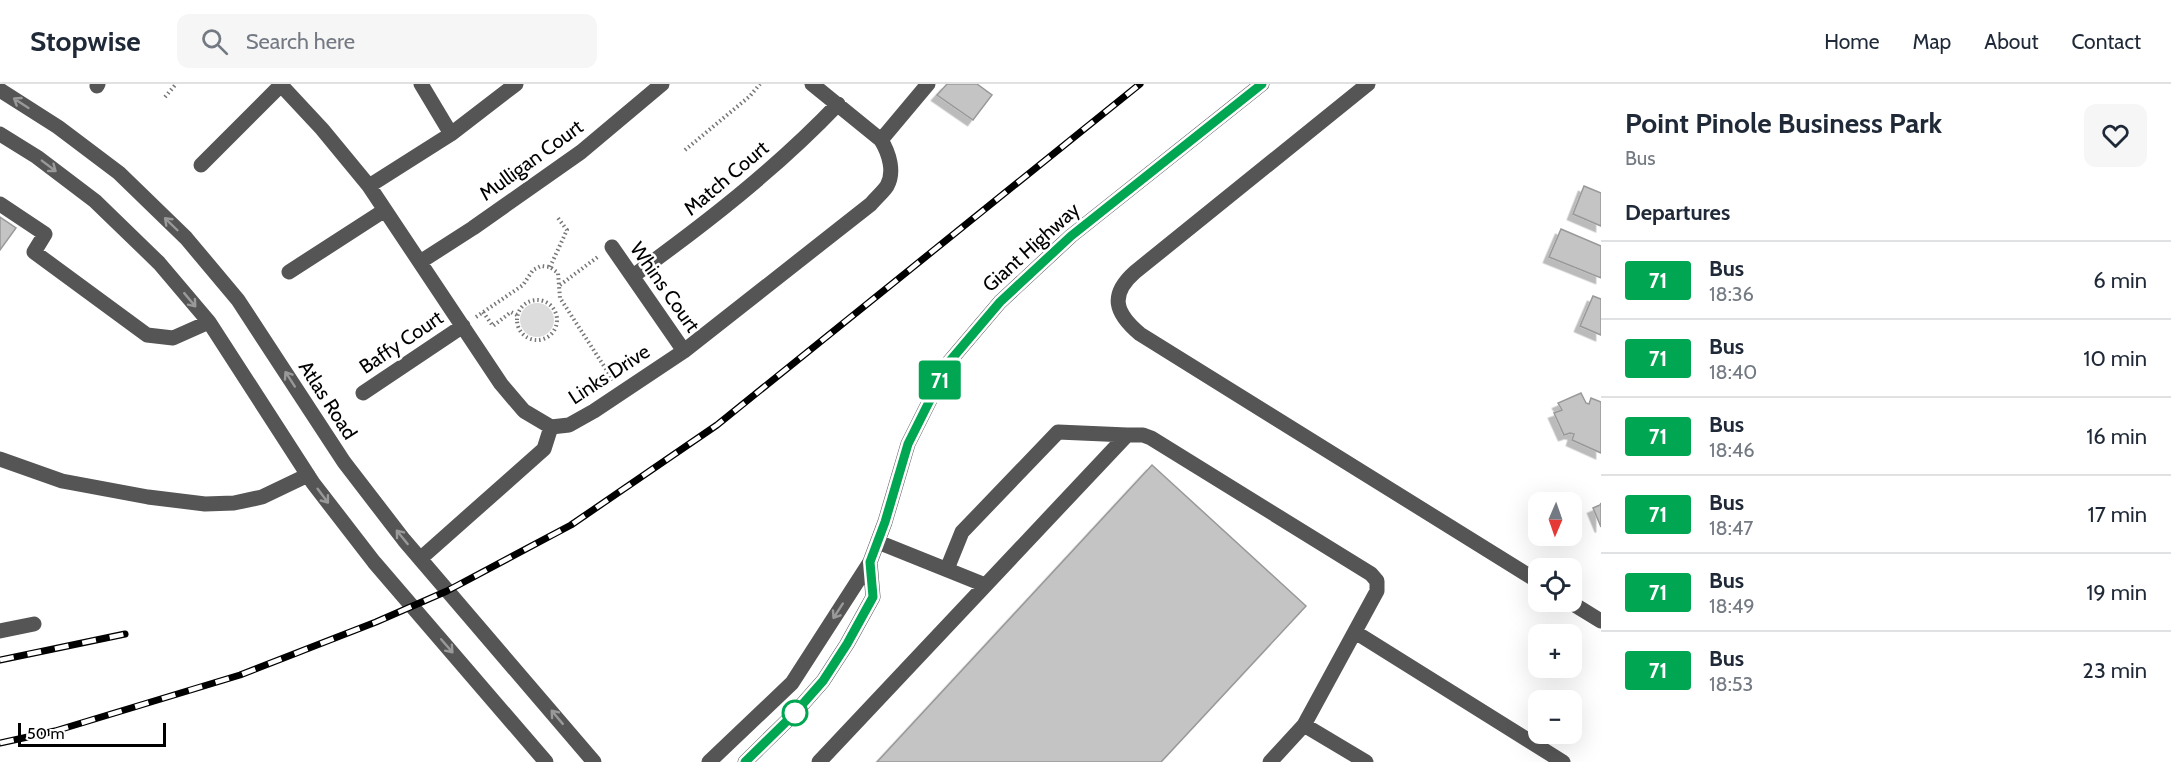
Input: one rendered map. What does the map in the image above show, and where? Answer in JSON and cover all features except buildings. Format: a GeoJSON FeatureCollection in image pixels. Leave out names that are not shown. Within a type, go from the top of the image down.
{"type":"FeatureCollection","features":[{"type":"Feature","properties":{"kind":"street"},"geometry":{"type":"LineString","coordinates":[[201,165],[280,84],[322,129],[369,186],[501,384],[524,411],[551,426],[544,449],[420,559]]}},
{"type":"Feature","properties":{"kind":"street"},"geometry":{"type":"LineString","coordinates":[[421,84],[451,134]]}},
{"type":"Feature","properties":{"kind":"street"},"geometry":{"type":"LineString","coordinates":[[369,186],[451,134],[516,84]]}},
{"type":"Feature","properties":{"kind":"street","name":"Mulligan Court"},"geometry":{"type":"LineString","coordinates":[[420,262],[473,228],[581,152],[662,84]]}},
{"type":"Feature","properties":{"kind":"street"},"geometry":{"type":"LineString","coordinates":[[812,84],[884,145],[928,84]]}},
{"type":"Feature","properties":{"kind":"street","name":"Giant Highway"},"geometry":{"type":"LineString","coordinates":[[709,762],[792,683],[870,562],[908,444],[949,362],[1000,302],[1071,236],[1262,84]]}},
{"type":"Feature","properties":{"kind":"street"},"geometry":{"type":"LineString","coordinates":[[1368,84],[1135,272],[1124,282],[1119,295],[1118,308],[1129,324],[1140,334],[1528,575]]}},
{"type":"Feature","properties":{"kind":"street","name":"Atlas Road"},"geometry":{"type":"LineString","coordinates":[[0,90],[58,127],[119,173],[186,238],[238,300],[344,462],[420,559],[594,762]]}},
{"type":"Feature","properties":{"kind":"street","name":"Match Court"},"geometry":{"type":"LineString","coordinates":[[633,276],[704,225],[804,140],[838,104]]}},
{"type":"Feature","properties":{"kind":"street"},"geometry":{"type":"LineString","coordinates":[[0,134],[37,157],[95,201],[159,263],[209,322],[308,475],[374,562],[546,762]]}},
{"type":"Feature","properties":{"kind":"street","name":"Links Drive"},"geometry":{"type":"LineString","coordinates":[[551,426],[569,424],[684,351],[870,204],[888,185],[891,164],[884,145]]}},
{"type":"Feature","properties":{"kind":"street"},"geometry":{"type":"LineString","coordinates":[[0,204],[45,234],[34,252],[147,335],[173,338],[209,322]]}},
{"type":"Feature","properties":{"kind":"street"},"geometry":{"type":"LineString","coordinates":[[289,272],[385,210]]}},
{"type":"Feature","properties":{"kind":"street","name":"Whins Court"},"geometry":{"type":"LineString","coordinates":[[612,247],[684,351]]}},
{"type":"Feature","properties":{"kind":"street","name":"Baffy Court"},"geometry":{"type":"LineString","coordinates":[[363,393],[463,326]]}},
{"type":"Feature","properties":{"kind":"street"},"geometry":{"type":"LineString","coordinates":[[947,569],[962,531],[1058,432],[1136,434],[1151,438],[1371,574],[1377,581],[1377,591],[1304,725],[1270,762]]}},
{"type":"Feature","properties":{"kind":"street"},"geometry":{"type":"LineString","coordinates":[[819,762],[1127,435]]}},
{"type":"Feature","properties":{"kind":"street"},"geometry":{"type":"LineString","coordinates":[[0,459],[62,481],[148,497],[205,504],[234,503],[261,497],[308,475]]}},
{"type":"Feature","properties":{"kind":"street"},"geometry":{"type":"LineString","coordinates":[[878,542],[985,585]]}},
{"type":"Feature","properties":{"kind":"street","name":"Giant Highway"},"geometry":{"type":"LineString","coordinates":[[745,762],[801,707],[823,681],[847,644],[873,597],[870,562]]}},
{"type":"Feature","properties":{"kind":"street"},"geometry":{"type":"LineString","coordinates":[[1582,609],[1601,621]]}},
{"type":"Feature","properties":{"kind":"street"},"geometry":{"type":"LineString","coordinates":[[0,631],[34,624]]}},
{"type":"Feature","properties":{"kind":"street"},"geometry":{"type":"LineString","coordinates":[[1354,632],[1563,762]]}},
{"type":"Feature","properties":{"kind":"street"},"geometry":{"type":"LineString","coordinates":[[1304,725],[1366,762]]}},
{"type":"Feature","properties":{"kind":"path"},"geometry":{"type":"LineString","coordinates":[[165,97],[176,84]]}},
{"type":"Feature","properties":{"kind":"path"},"geometry":{"type":"LineString","coordinates":[[685,150],[750,96],[760,84]]}},
{"type":"Feature","properties":{"kind":"path"},"geometry":{"type":"LineString","coordinates":[[550,267],[567,230],[558,218]]}},
{"type":"Feature","properties":{"kind":"path"},"geometry":{"type":"LineString","coordinates":[[560,285],[612,247]]}},
{"type":"Feature","properties":{"kind":"path"},"geometry":{"type":"LineString","coordinates":[[463,326],[523,285],[533,270],[541,266],[550,267],[558,273],[560,298],[621,393]]}},
{"type":"Feature","properties":{"kind":"path"},"geometry":{"type":"LineString","coordinates":[[536,300],[549,304],[556,311],[558,318],[554,332],[549,337],[537,341],[523,336],[518,329],[517,315],[523,305],[536,300]]}},
{"type":"Feature","properties":{"kind":"path"},"geometry":{"type":"LineString","coordinates":[[556,311],[564,305]]}},
{"type":"Feature","properties":{"kind":"path"},"geometry":{"type":"LineString","coordinates":[[483,312],[493,326],[511,312],[517,315]]}},
{"type":"Feature","properties":{"kind":"shaded area"},"geometry":{"type":"Polygon","coordinates":[[[537,303],[549,308],[554,320],[549,332],[537,337],[525,332],[520,320],[525,308],[537,303]]]}},
{"type":"Feature","properties":{"kind":"railway"},"geometry":{"type":"LineString","coordinates":[[0,743],[55,731],[240,675],[376,622],[447,591],[571,525],[717,425],[1140,84]]}},
{"type":"Feature","properties":{"kind":"railway"},"geometry":{"type":"LineString","coordinates":[[0,660],[125,634]]}},
{"type":"Feature","properties":{"kind":"bus line","name":"71"},"geometry":{"type":"LineString","coordinates":[[745,762],[793,715],[823,681],[873,597],[870,562],[885,522],[908,444],[949,362],[1000,302],[1071,236],[1262,84]]}}]}
